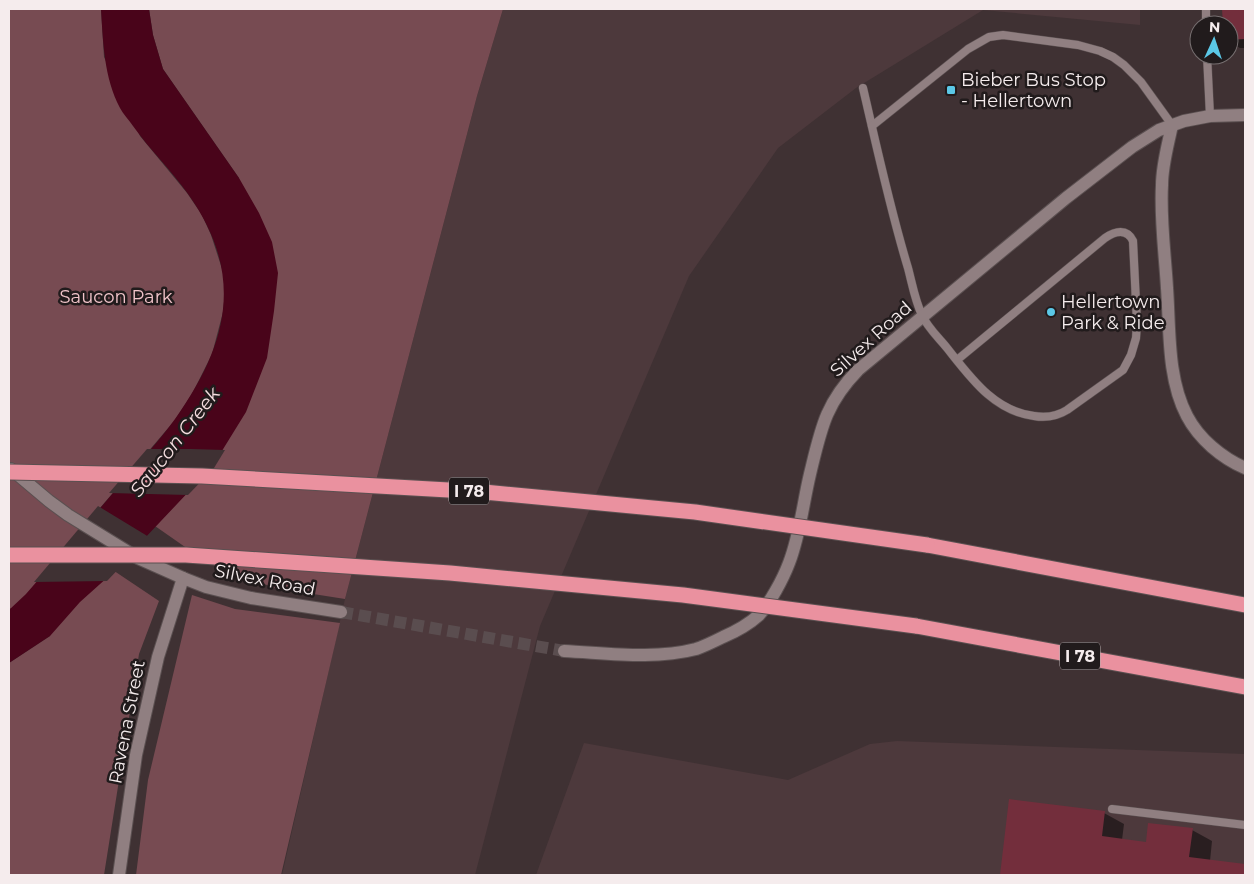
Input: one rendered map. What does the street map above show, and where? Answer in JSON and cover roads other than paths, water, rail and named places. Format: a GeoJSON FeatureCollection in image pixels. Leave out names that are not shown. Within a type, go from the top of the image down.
{"type":"FeatureCollection","features":[{"type":"Feature","properties":{"kind":"highway","name":"I 78"},"geometry":{"type":"LineString","coordinates":[[9,472],[202,476],[484,492],[695,512],[927,545],[1245,605]]}},
{"type":"Feature","properties":{"kind":"highway","name":"I 78"},"geometry":{"type":"LineString","coordinates":[[9,555],[186,555],[450,573],[683,595],[916,626],[1245,687]]}},
{"type":"Feature","properties":{"kind":"street","name":"Silvex Road"},"geometry":{"type":"LineString","coordinates":[[564,651],[632,655],[662,654],[696,649],[746,626],[760,614],[790,561],[821,431],[833,400],[843,385],[858,370],[922,317],[1115,160],[1146,138],[1172,125],[1210,116],[1245,115]]}},
{"type":"Feature","properties":{"kind":"street"},"geometry":{"type":"LineString","coordinates":[[1172,125],[1162,174],[1162,208],[1175,381],[1183,408],[1198,433],[1221,454],[1245,468]]}},
{"type":"Feature","properties":{"kind":"street","name":"Silvex Road"},"geometry":{"type":"LineString","coordinates":[[9,467],[49,502],[68,515],[138,558],[183,578],[206,587],[251,598],[341,612]]}},
{"type":"Feature","properties":{"kind":"street","name":"Ravena Street"},"geometry":{"type":"LineString","coordinates":[[119,875],[136,755],[158,657],[183,578]]}},
{"type":"Feature","properties":{"kind":"lane"},"geometry":{"type":"LineString","coordinates":[[872,126],[968,49],[989,38],[1003,35],[1078,45],[1113,57],[1141,82],[1172,125]]}},
{"type":"Feature","properties":{"kind":"lane"},"geometry":{"type":"LineString","coordinates":[[1208,65],[1210,116]]}},
{"type":"Feature","properties":{"kind":"lane"},"geometry":{"type":"LineString","coordinates":[[863,88],[901,246],[922,317],[957,360],[985,392],[1011,411],[1044,417],[1056,416],[1122,370],[1131,355],[1136,338],[1137,324],[1134,253],[1131,237],[1125,232],[1120,232],[1105,238],[957,360]]}},
{"type":"Feature","properties":{"kind":"lane"},"geometry":{"type":"LineString","coordinates":[[1112,809],[1245,825]]}},
{"type":"Feature","properties":{"kind":"water","name":"Saucon Creek"},"geometry":{"type":"Polygon","coordinates":[[[101,9],[149,9],[153,35],[163,69],[239,178],[259,213],[272,242],[278,273],[274,311],[267,358],[246,412],[212,467],[109,576],[80,602],[50,636],[9,663],[9,610],[26,594],[175,419],[208,363],[218,336],[223,308],[223,280],[218,252],[206,224],[188,194],[120,108],[115,96],[105,60],[101,9]]]}},
{"type":"Feature","properties":{"kind":"tunnel"},"geometry":{"type":"LineString","coordinates":[[341,612],[564,651]]}},
{"type":"Feature","properties":{"kind":"place","name":"Bieber Bus Stop - Hellertown"},"geometry":{"type":"Point","coordinates":[951,90]}},
{"type":"Feature","properties":{"kind":"place","name":"Hellertown Park & Ride"},"geometry":{"type":"Point","coordinates":[1051,312]}},
{"type":"Feature","properties":{"kind":"park label","name":"Saucon Park"},"geometry":{"type":"Point","coordinates":[116,297]}}]}
